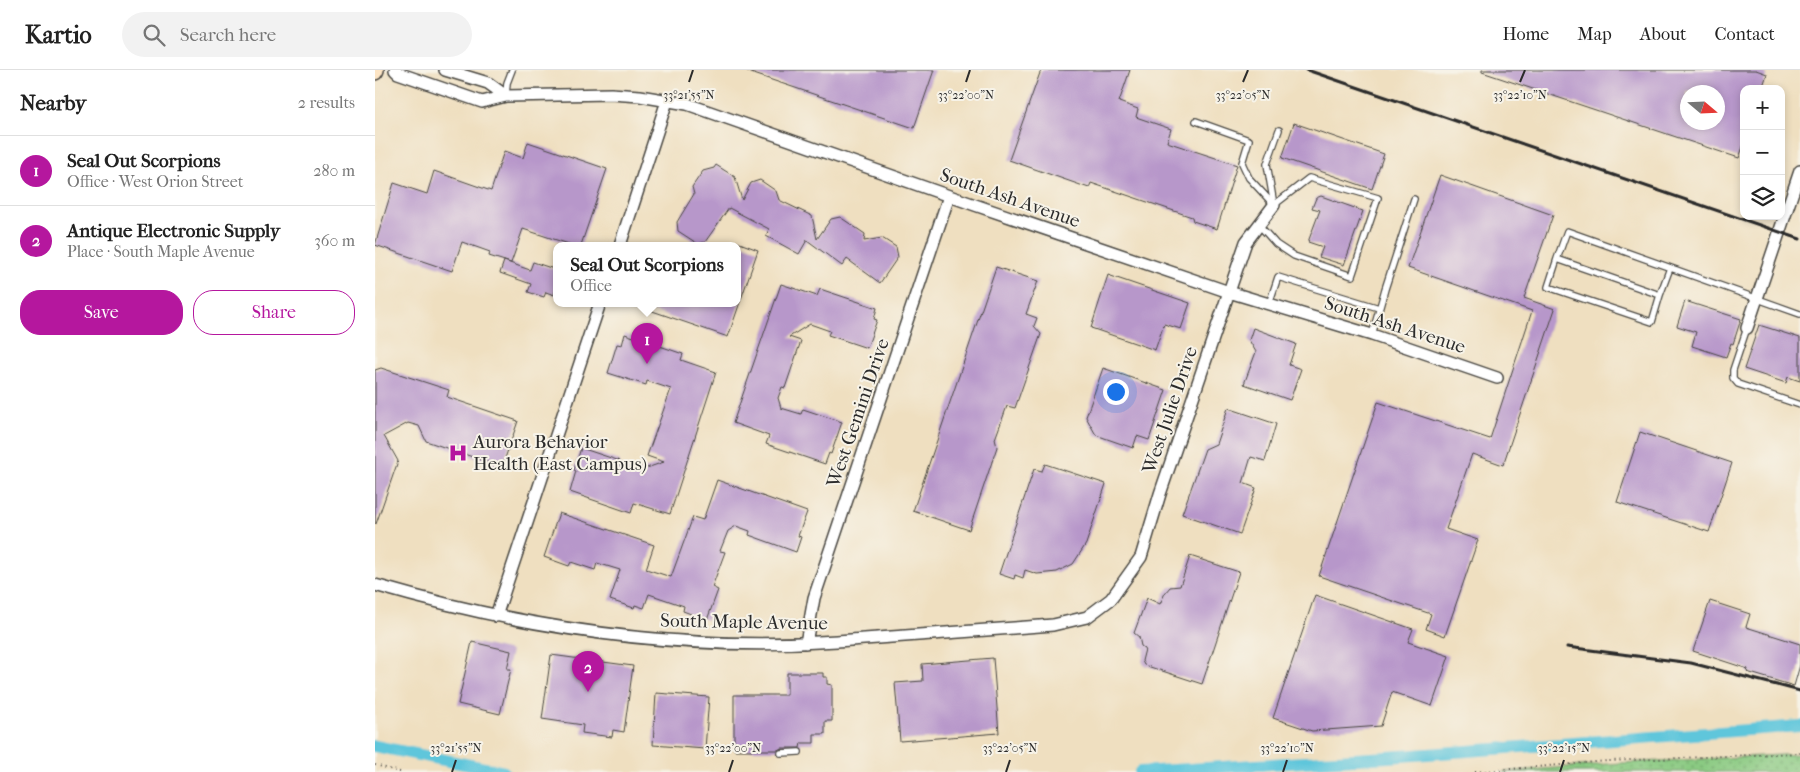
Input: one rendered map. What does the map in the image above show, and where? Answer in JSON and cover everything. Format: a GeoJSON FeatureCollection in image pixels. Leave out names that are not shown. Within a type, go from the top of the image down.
{"type":"FeatureCollection","features":[{"type":"Feature","properties":{"kind":"street","name":"South Ash Avenue"},"geometry":{"type":"LineString","coordinates":[[395,70],[398,73],[482,102],[506,96],[611,94],[640,96],[687,104],[1229,292],[1372,335],[1497,378]]}},
{"type":"Feature","properties":{"kind":"street"},"geometry":{"type":"LineString","coordinates":[[445,70],[488,83],[506,96]]}},
{"type":"Feature","properties":{"kind":"street"},"geometry":{"type":"LineString","coordinates":[[621,242],[667,101]]}},
{"type":"Feature","properties":{"kind":"street"},"geometry":{"type":"LineString","coordinates":[[1747,328],[1800,172]]}},
{"type":"Feature","properties":{"kind":"street","name":"West Gemini Drive"},"geometry":{"type":"LineString","coordinates":[[806,643],[814,598],[949,196]]}},
{"type":"Feature","properties":{"kind":"street","name":"West Julie Drive"},"geometry":{"type":"LineString","coordinates":[[1087,617],[1111,599],[1141,557],[1160,494],[1246,242],[1274,205]]}},
{"type":"Feature","properties":{"kind":"street"},"geometry":{"type":"LineString","coordinates":[[496,616],[599,307]]}},
{"type":"Feature","properties":{"kind":"street","name":"South Maple Avenue"},"geometry":{"type":"LineString","coordinates":[[375,585],[430,601],[541,625],[651,638],[725,643],[806,643],[1053,625],[1087,617]]}},
{"type":"Feature","properties":{"kind":"lane"},"geometry":{"type":"LineString","coordinates":[[506,96],[507,83],[512,70]]}},
{"type":"Feature","properties":{"kind":"lane"},"geometry":{"type":"LineString","coordinates":[[1196,121],[1249,140],[1241,163],[1249,178],[1274,205]]}},
{"type":"Feature","properties":{"kind":"lane"},"geometry":{"type":"LineString","coordinates":[[1274,205],[1267,164],[1279,130]]}},
{"type":"Feature","properties":{"kind":"lane"},"geometry":{"type":"LineString","coordinates":[[1259,225],[1276,244],[1293,256],[1352,276],[1378,198],[1309,178],[1274,205]]}},
{"type":"Feature","properties":{"kind":"lane"},"geometry":{"type":"LineString","coordinates":[[1372,335],[1414,199]]}},
{"type":"Feature","properties":{"kind":"lane"},"geometry":{"type":"LineString","coordinates":[[1670,268],[1652,322],[1548,287],[1567,231],[1800,314]]}},
{"type":"Feature","properties":{"kind":"lane"},"geometry":{"type":"LineString","coordinates":[[1557,259],[1660,295]]}},
{"type":"Feature","properties":{"kind":"lane"},"geometry":{"type":"LineString","coordinates":[[1269,304],[1278,277],[1379,308]]}},
{"type":"Feature","properties":{"kind":"lane"},"geometry":{"type":"LineString","coordinates":[[1747,328],[1733,370],[1733,378],[1738,384],[1800,405]]}},
{"type":"Feature","properties":{"kind":"lane"},"geometry":{"type":"LineString","coordinates":[[781,753],[799,752]]}},
{"type":"Feature","properties":{"kind":"path"},"geometry":{"type":"LineString","coordinates":[[1475,772],[1608,761],[1800,753]]}},
{"type":"Feature","properties":{"kind":"path"},"geometry":{"type":"LineString","coordinates":[[375,766],[400,772]]}},
{"type":"Feature","properties":{"kind":"green space"},"geometry":{"type":"Polygon","coordinates":[[[1800,754],[1800,772],[1503,772],[1620,763],[1800,754]]]}},
{"type":"Feature","properties":{"kind":"building"},"geometry":{"type":"Polygon","coordinates":[[[748,70],[934,70],[914,128],[748,72],[748,70]]]}},
{"type":"Feature","properties":{"kind":"building"},"geometry":{"type":"Polygon","coordinates":[[[1041,70],[1130,70],[1119,102],[1138,109],[1136,117],[1171,129],[1167,142],[1237,165],[1217,229],[1193,221],[1192,217],[1091,183],[1089,188],[1009,160],[1041,70]]]}},
{"type":"Feature","properties":{"kind":"building"},"geometry":{"type":"Polygon","coordinates":[[[1482,70],[1756,70],[1767,74],[1763,85],[1740,85],[1739,158],[1482,72],[1482,70]]]}},
{"type":"Feature","properties":{"kind":"building"},"geometry":{"type":"Polygon","coordinates":[[[1294,123],[1384,154],[1372,189],[1282,158],[1294,123]]]}},
{"type":"Feature","properties":{"kind":"building"},"geometry":{"type":"Polygon","coordinates":[[[528,142],[607,169],[582,242],[563,242],[523,229],[511,263],[489,256],[490,252],[462,242],[452,271],[375,245],[394,183],[427,194],[434,171],[491,191],[504,151],[523,158],[528,142]]]}},
{"type":"Feature","properties":{"kind":"building"},"geometry":{"type":"Polygon","coordinates":[[[716,165],[735,177],[742,200],[751,183],[760,180],[776,191],[779,200],[812,216],[817,239],[831,219],[840,217],[865,234],[864,241],[882,238],[896,247],[898,257],[880,283],[847,259],[842,266],[807,240],[799,254],[766,236],[769,229],[729,208],[705,242],[695,242],[678,231],[677,222],[694,194],[692,187],[703,171],[714,168],[716,165]]]}},
{"type":"Feature","properties":{"kind":"building"},"geometry":{"type":"Polygon","coordinates":[[[1440,175],[1553,215],[1524,298],[1555,309],[1503,465],[1472,454],[1446,529],[1478,540],[1445,636],[1426,629],[1431,614],[1319,576],[1378,402],[1490,439],[1532,311],[1408,268],[1440,175]]]}},
{"type":"Feature","properties":{"kind":"building"},"geometry":{"type":"Polygon","coordinates":[[[1321,196],[1363,211],[1344,265],[1319,257],[1323,247],[1308,242],[1320,210],[1312,208],[1316,198],[1321,196]]]}},
{"type":"Feature","properties":{"kind":"building"},"geometry":{"type":"Polygon","coordinates":[[[741,244],[758,250],[741,299],[741,244]]]}},
{"type":"Feature","properties":{"kind":"building"},"geometry":{"type":"Polygon","coordinates":[[[504,261],[530,270],[533,262],[553,269],[553,295],[546,292],[544,297],[528,292],[531,284],[500,273],[504,261]]]}},
{"type":"Feature","properties":{"kind":"building"},"geometry":{"type":"Polygon","coordinates":[[[996,267],[1038,281],[1026,314],[1037,318],[1034,326],[1041,334],[1015,408],[1007,406],[995,439],[997,447],[969,530],[913,511],[996,267]]]}},
{"type":"Feature","properties":{"kind":"building"},"geometry":{"type":"Polygon","coordinates":[[[1108,275],[1190,303],[1181,329],[1164,324],[1155,350],[1091,328],[1108,275]]]}},
{"type":"Feature","properties":{"kind":"building"},"geometry":{"type":"Polygon","coordinates":[[[781,284],[817,296],[820,289],[877,308],[874,319],[877,320],[867,348],[828,335],[830,331],[810,324],[789,337],[801,341],[785,388],[782,387],[778,398],[781,408],[801,414],[803,409],[842,422],[831,454],[829,453],[825,464],[766,444],[769,436],[733,423],[781,284]]]}},
{"type":"Feature","properties":{"kind":"building"},"geometry":{"type":"Polygon","coordinates":[[[1685,301],[1741,319],[1733,344],[1731,343],[1726,357],[1692,346],[1696,332],[1677,326],[1685,301]]]}},
{"type":"Feature","properties":{"kind":"building"},"geometry":{"type":"Polygon","coordinates":[[[641,307],[738,307],[728,337],[641,307]]]}},
{"type":"Feature","properties":{"kind":"building"},"geometry":{"type":"Polygon","coordinates":[[[1759,325],[1800,338],[1800,381],[1788,377],[1786,383],[1744,369],[1759,325]]]}},
{"type":"Feature","properties":{"kind":"building"},"geometry":{"type":"Polygon","coordinates":[[[1253,328],[1296,344],[1289,365],[1301,369],[1290,400],[1244,384],[1256,352],[1249,340],[1253,328]]]}},
{"type":"Feature","properties":{"kind":"building"},"geometry":{"type":"Polygon","coordinates":[[[625,334],[683,354],[681,360],[716,372],[670,514],[634,503],[631,513],[570,492],[581,448],[620,461],[619,465],[638,471],[664,462],[647,456],[671,389],[647,381],[646,385],[608,373],[617,344],[622,345],[625,334]]]}},
{"type":"Feature","properties":{"kind":"building"},"geometry":{"type":"Polygon","coordinates":[[[381,368],[449,390],[447,397],[518,421],[502,467],[426,441],[419,426],[408,423],[384,436],[398,461],[376,524],[375,370],[381,368]]]}},
{"type":"Feature","properties":{"kind":"building"},"geometry":{"type":"Polygon","coordinates":[[[1103,368],[1166,390],[1149,440],[1137,436],[1133,448],[1096,435],[1086,417],[1103,368]]]}},
{"type":"Feature","properties":{"kind":"building"},"geometry":{"type":"Polygon","coordinates":[[[1228,408],[1276,424],[1265,461],[1251,457],[1243,483],[1256,488],[1240,534],[1182,514],[1205,449],[1216,444],[1228,408]]]}},
{"type":"Feature","properties":{"kind":"building"},"geometry":{"type":"Polygon","coordinates":[[[1640,432],[1732,463],[1709,532],[1617,502],[1640,432]]]}},
{"type":"Feature","properties":{"kind":"building"},"geometry":{"type":"Polygon","coordinates":[[[1045,464],[1106,484],[1086,544],[1073,564],[1057,572],[1037,574],[1025,570],[1023,578],[1015,575],[1014,579],[999,574],[1034,469],[1042,471],[1045,464]]]}},
{"type":"Feature","properties":{"kind":"building"},"geometry":{"type":"Polygon","coordinates":[[[717,480],[807,512],[798,536],[801,537],[796,552],[749,535],[750,531],[736,526],[728,531],[720,551],[725,552],[712,587],[718,590],[707,620],[683,611],[684,606],[649,594],[644,608],[635,605],[634,608],[610,600],[620,570],[597,563],[595,570],[571,562],[569,566],[544,557],[559,513],[654,545],[646,569],[671,577],[693,517],[703,520],[717,480]]]}},
{"type":"Feature","properties":{"kind":"building"},"geometry":{"type":"Polygon","coordinates":[[[1190,556],[1239,572],[1202,684],[1144,665],[1142,661],[1145,649],[1141,646],[1139,637],[1134,633],[1147,598],[1160,604],[1170,587],[1180,586],[1190,556]]]}},
{"type":"Feature","properties":{"kind":"building"},"geometry":{"type":"Polygon","coordinates":[[[1315,595],[1413,629],[1408,642],[1449,656],[1432,706],[1392,692],[1381,726],[1312,731],[1273,718],[1315,595]]]}},
{"type":"Feature","properties":{"kind":"building"},"geometry":{"type":"Polygon","coordinates":[[[1710,601],[1750,614],[1746,627],[1800,644],[1800,665],[1794,686],[1747,672],[1748,669],[1693,651],[1710,601]]]}},
{"type":"Feature","properties":{"kind":"building"},"geometry":{"type":"Polygon","coordinates":[[[472,642],[511,651],[507,669],[511,669],[500,714],[458,704],[472,642]]]}},
{"type":"Feature","properties":{"kind":"building"},"geometry":{"type":"Polygon","coordinates":[[[551,655],[633,666],[624,732],[613,730],[612,737],[582,733],[583,725],[542,719],[551,655]]]}},
{"type":"Feature","properties":{"kind":"building"},"geometry":{"type":"Polygon","coordinates":[[[993,658],[999,733],[900,741],[895,683],[923,681],[922,664],[993,658]]]}},
{"type":"Feature","properties":{"kind":"building"},"geometry":{"type":"Polygon","coordinates":[[[787,673],[823,673],[823,677],[827,677],[827,684],[832,685],[832,721],[825,721],[825,734],[814,734],[814,743],[801,743],[800,748],[734,750],[734,695],[787,695],[787,673]]]}},
{"type":"Feature","properties":{"kind":"building"},"geometry":{"type":"Polygon","coordinates":[[[656,693],[709,697],[705,749],[653,745],[656,693]]]}},
{"type":"Feature","properties":{"kind":"waterway"},"geometry":{"type":"LineString","coordinates":[[1140,772],[1388,757],[1800,726]]}},
{"type":"Feature","properties":{"kind":"waterway"},"geometry":{"type":"LineString","coordinates":[[375,746],[504,772]]}},
{"type":"Feature","properties":{"kind":"railway"},"geometry":{"type":"LineString","coordinates":[[1307,70],[1800,239]]}},
{"type":"Feature","properties":{"kind":"railway"},"geometry":{"type":"LineString","coordinates":[[1567,647],[1691,663],[1800,691]]}},
{"type":"Feature","properties":{"kind":"place","name":"Seal Out Scorpions"},"geometry":{"type":"Point","coordinates":[647,364]}},
{"type":"Feature","properties":{"kind":"place","name":"Aurora Behavior Health (East Campus)"},"geometry":{"type":"Point","coordinates":[458,453]}},
{"type":"Feature","properties":{"kind":"place","name":"Antique Electronic Supply"},"geometry":{"type":"Point","coordinates":[588,692]}}]}
